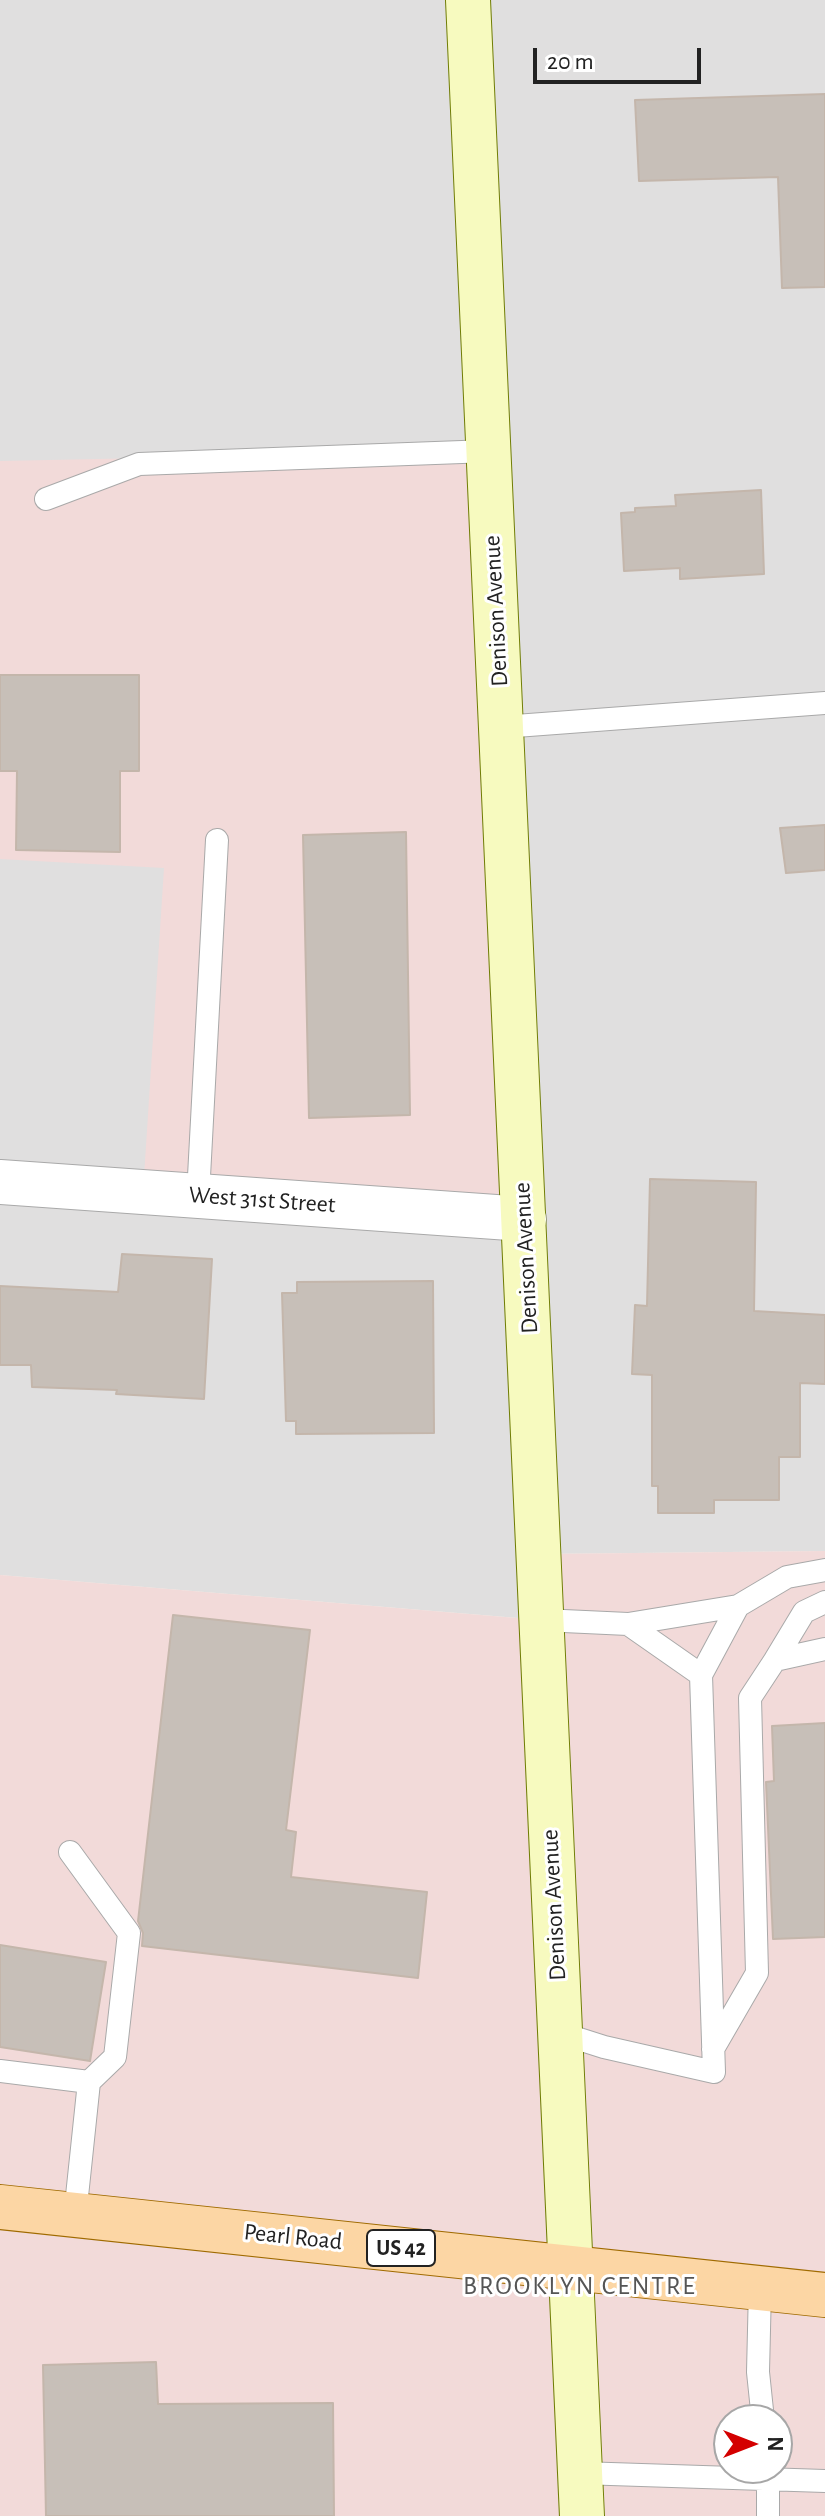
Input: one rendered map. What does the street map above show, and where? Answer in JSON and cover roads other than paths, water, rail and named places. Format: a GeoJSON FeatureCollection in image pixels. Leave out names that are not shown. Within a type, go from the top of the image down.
{"type":"FeatureCollection","features":[{"type":"Feature","properties":{"kind":"main road","name":"Denison Avenue"},"geometry":{"type":"LineString","coordinates":[[468,0],[582,2516]]}},
{"type":"Feature","properties":{"kind":"main road","name":"Pearl Road"},"geometry":{"type":"LineString","coordinates":[[0,2207],[825,2295]]}},
{"type":"Feature","properties":{"kind":"street","name":"West 31st Street"},"geometry":{"type":"LineString","coordinates":[[0,1182],[524,1219]]}},
{"type":"Feature","properties":{"kind":"lane"},"geometry":{"type":"LineString","coordinates":[[46,499],[139,464],[489,451]]}},
{"type":"Feature","properties":{"kind":"lane"},"geometry":{"type":"LineString","coordinates":[[502,727],[825,703]]}},
{"type":"Feature","properties":{"kind":"lane"},"geometry":{"type":"LineString","coordinates":[[198,1195],[217,840]]}},
{"type":"Feature","properties":{"kind":"lane"},"geometry":{"type":"LineString","coordinates":[[542,1620],[628,1624],[738,1606],[787,1577],[825,1570]]}},
{"type":"Feature","properties":{"kind":"lane"},"geometry":{"type":"LineString","coordinates":[[713,2061],[757,1973],[750,1698],[804,1612],[825,1602]]}},
{"type":"Feature","properties":{"kind":"lane"},"geometry":{"type":"LineString","coordinates":[[713,2061],[701,1675],[738,1606]]}},
{"type":"Feature","properties":{"kind":"lane"},"geometry":{"type":"LineString","coordinates":[[628,1624],[701,1675]]}},
{"type":"Feature","properties":{"kind":"lane"},"geometry":{"type":"LineString","coordinates":[[775,1660],[825,1649]]}},
{"type":"Feature","properties":{"kind":"lane"},"geometry":{"type":"LineString","coordinates":[[70,1852],[129,1933],[115,2057],[89,2082],[75,2215]]}},
{"type":"Feature","properties":{"kind":"lane"},"geometry":{"type":"LineString","coordinates":[[560,2033],[604,2047],[713,2061]]}},
{"type":"Feature","properties":{"kind":"lane"},"geometry":{"type":"LineString","coordinates":[[0,2071],[89,2082]]}},
{"type":"Feature","properties":{"kind":"lane"},"geometry":{"type":"LineString","coordinates":[[760,2288],[758,2372],[761,2404]]}},
{"type":"Feature","properties":{"kind":"lane"},"geometry":{"type":"LineString","coordinates":[[580,2473],[713,2474]]}},
{"type":"Feature","properties":{"kind":"lane"},"geometry":{"type":"LineString","coordinates":[[793,2477],[825,2481]]}},
{"type":"Feature","properties":{"kind":"lane"},"geometry":{"type":"LineString","coordinates":[[768,2484],[768,2516]]}},
{"type":"Feature","properties":{"kind":"district","name":"BROOKLYN CENTRE"},"geometry":{"type":"Point","coordinates":[580,2286]}}]}
